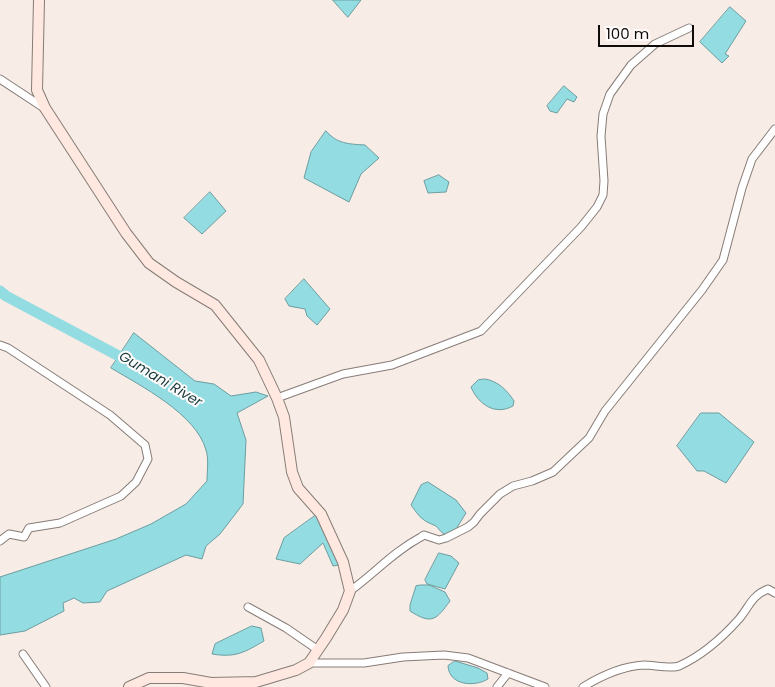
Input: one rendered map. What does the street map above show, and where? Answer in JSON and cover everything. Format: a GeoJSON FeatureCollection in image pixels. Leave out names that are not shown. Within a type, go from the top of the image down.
{"type":"FeatureCollection","features":[{"type":"Feature","properties":{"kind":"street"},"geometry":{"type":"LineString","coordinates":[[39,0],[37,90],[44,108],[126,233],[143,255],[149,262],[176,282],[215,305],[259,360],[284,418],[292,472],[298,488],[321,514],[343,562],[350,590],[343,610],[318,650],[309,663],[296,670],[256,682],[211,683],[183,678],[149,678],[129,687]]}},
{"type":"Feature","properties":{"kind":"street"},"geometry":{"type":"LineString","coordinates":[[277,398],[343,374],[392,365],[481,331],[581,227],[597,207],[603,195],[604,181],[601,136],[603,114],[610,94],[631,65],[655,44],[689,28]]}},
{"type":"Feature","properties":{"kind":"street"},"geometry":{"type":"LineString","coordinates":[[0,79],[44,108]]}},
{"type":"Feature","properties":{"kind":"street"},"geometry":{"type":"LineString","coordinates":[[350,590],[385,560],[424,535],[439,540],[468,527],[500,494],[513,486],[553,472],[564,464],[589,438],[605,412],[702,290],[723,260],[742,188],[752,159],[775,129]]}},
{"type":"Feature","properties":{"kind":"street"},"geometry":{"type":"LineString","coordinates":[[0,345],[8,348],[110,415],[145,445],[148,459],[136,482],[121,496],[60,523],[28,528],[24,537],[9,534],[0,541]]}},
{"type":"Feature","properties":{"kind":"street"},"geometry":{"type":"LineString","coordinates":[[583,687],[604,675],[642,665],[677,667],[722,637],[740,618],[758,593],[768,589],[775,593]]}},
{"type":"Feature","properties":{"kind":"street"},"geometry":{"type":"LineString","coordinates":[[248,607],[286,628],[318,650]]}},
{"type":"Feature","properties":{"kind":"street"},"geometry":{"type":"LineString","coordinates":[[23,654],[46,687]]}},
{"type":"Feature","properties":{"kind":"street"},"geometry":{"type":"LineString","coordinates":[[309,663],[364,663],[403,657],[444,655],[468,658],[546,687]]}},
{"type":"Feature","properties":{"kind":"street"},"geometry":{"type":"LineString","coordinates":[[497,687],[508,673]]}},
{"type":"Feature","properties":{"kind":"water"},"geometry":{"type":"Polygon","coordinates":[[[333,0],[361,0],[348,17],[333,0]]]}},
{"type":"Feature","properties":{"kind":"water"},"geometry":{"type":"Polygon","coordinates":[[[730,7],[746,21],[725,54],[729,56],[722,63],[700,42],[730,7]]]}},
{"type":"Feature","properties":{"kind":"water"},"geometry":{"type":"Polygon","coordinates":[[[564,86],[577,97],[574,102],[567,99],[557,113],[550,111],[547,106],[564,86]]]}},
{"type":"Feature","properties":{"kind":"water"},"geometry":{"type":"Polygon","coordinates":[[[326,131],[339,141],[365,145],[379,158],[361,174],[349,202],[304,178],[311,152],[326,131]]]}},
{"type":"Feature","properties":{"kind":"water"},"geometry":{"type":"Polygon","coordinates":[[[439,175],[449,182],[446,192],[428,193],[424,181],[439,175]]]}},
{"type":"Feature","properties":{"kind":"water"},"geometry":{"type":"Polygon","coordinates":[[[210,192],[226,211],[202,234],[184,218],[210,192]]]}},
{"type":"Feature","properties":{"kind":"water"},"geometry":{"type":"Polygon","coordinates":[[[304,279],[330,309],[317,325],[307,316],[305,309],[289,306],[285,299],[304,279]]]}},
{"type":"Feature","properties":{"kind":"water"},"geometry":{"type":"Polygon","coordinates":[[[134,333],[195,381],[214,384],[231,396],[256,392],[268,396],[237,413],[246,440],[243,504],[220,534],[206,546],[202,559],[186,555],[107,591],[100,602],[83,603],[74,598],[63,603],[64,611],[25,631],[0,635],[0,577],[116,539],[151,524],[186,504],[207,481],[208,461],[206,450],[200,437],[191,425],[152,392],[111,368],[134,333]]]}},
{"type":"Feature","properties":{"kind":"water"},"geometry":{"type":"Polygon","coordinates":[[[485,379],[498,384],[505,390],[514,401],[513,406],[500,410],[494,409],[478,399],[471,387],[478,380],[485,379]]]}},
{"type":"Feature","properties":{"kind":"water"},"geometry":{"type":"Polygon","coordinates":[[[701,413],[719,413],[754,442],[726,483],[704,471],[697,471],[677,446],[701,413]]]}},
{"type":"Feature","properties":{"kind":"water"},"geometry":{"type":"Polygon","coordinates":[[[428,482],[456,500],[466,513],[453,534],[447,535],[436,526],[427,522],[418,515],[411,505],[421,485],[428,482]]]}},
{"type":"Feature","properties":{"kind":"water"},"geometry":{"type":"Polygon","coordinates":[[[319,513],[339,565],[333,566],[323,543],[300,564],[276,559],[284,538],[319,513]]]}},
{"type":"Feature","properties":{"kind":"water"},"geometry":{"type":"Polygon","coordinates":[[[439,553],[451,556],[459,563],[445,589],[427,584],[425,580],[439,553]]]}},
{"type":"Feature","properties":{"kind":"water"},"geometry":{"type":"Polygon","coordinates":[[[429,585],[445,592],[450,601],[441,613],[433,618],[424,618],[410,611],[416,586],[429,585]]]}},
{"type":"Feature","properties":{"kind":"water"},"geometry":{"type":"Polygon","coordinates":[[[252,626],[261,628],[264,641],[234,655],[212,654],[215,644],[252,626]]]}},
{"type":"Feature","properties":{"kind":"water"},"geometry":{"type":"Polygon","coordinates":[[[455,661],[478,668],[487,673],[488,679],[483,682],[470,684],[458,681],[449,673],[448,666],[455,661]]]}},
{"type":"Feature","properties":{"kind":"waterway","name":"Gumani River"},"geometry":{"type":"LineString","coordinates":[[0,291],[6,296],[132,363]]}}]}
